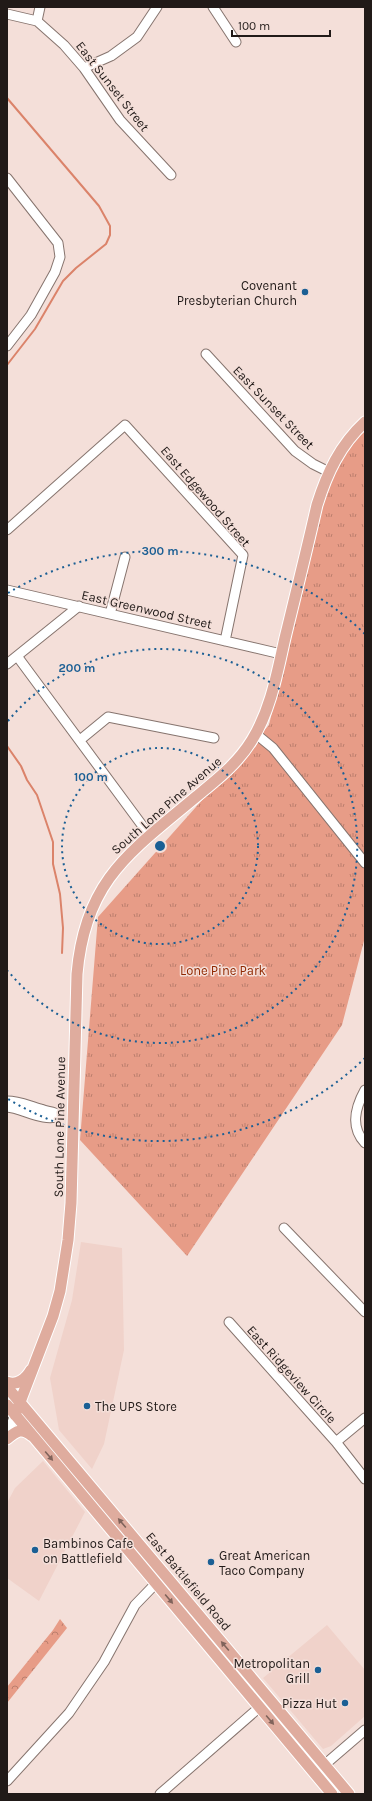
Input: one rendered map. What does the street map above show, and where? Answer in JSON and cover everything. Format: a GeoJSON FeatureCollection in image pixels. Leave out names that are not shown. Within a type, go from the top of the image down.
{"type":"FeatureCollection","features":[{"type":"Feature","properties":{"kind":"main road","name":"South Lone Pine Avenue"},"geometry":{"type":"LineString","coordinates":[[16,1415],[53,1316],[65,1259],[70,1216],[77,974],[84,929],[95,900],[110,876],[126,857],[227,771],[240,757],[256,734],[271,698],[317,505],[329,472],[344,446],[365,422]]}},
{"type":"Feature","properties":{"kind":"main road"},"geometry":{"type":"LineString","coordinates":[[7,1382],[17,1383],[22,1380],[29,1374],[37,1359]]}},
{"type":"Feature","properties":{"kind":"main road","name":"East Battlefield Road"},"geometry":{"type":"LineString","coordinates":[[7,1388],[57,1445],[349,1794]]}},
{"type":"Feature","properties":{"kind":"main road","name":"East Battlefield Road"},"geometry":{"type":"LineString","coordinates":[[7,1404],[331,1794]]}},
{"type":"Feature","properties":{"kind":"main road"},"geometry":{"type":"LineString","coordinates":[[7,1438],[17,1430],[23,1430],[34,1437]]}},
{"type":"Feature","properties":{"kind":"street"},"geometry":{"type":"LineString","coordinates":[[37,22],[40,7]]}},
{"type":"Feature","properties":{"kind":"street"},"geometry":{"type":"LineString","coordinates":[[84,68],[111,56],[137,37],[157,7]]}},
{"type":"Feature","properties":{"kind":"street"},"geometry":{"type":"LineString","coordinates":[[213,7],[236,42]]}},
{"type":"Feature","properties":{"kind":"street","name":"East Sunset Street"},"geometry":{"type":"LineString","coordinates":[[7,14],[37,22],[64,45],[84,68],[120,120],[171,175]]}},
{"type":"Feature","properties":{"kind":"street"},"geometry":{"type":"LineString","coordinates":[[7,178],[58,243],[60,257],[55,272],[31,315],[7,346]]}},
{"type":"Feature","properties":{"kind":"street","name":"East Sunset Street"},"geometry":{"type":"LineString","coordinates":[[206,354],[290,446],[306,460],[329,472]]}},
{"type":"Feature","properties":{"kind":"street","name":"East Edgewood Street"},"geometry":{"type":"LineString","coordinates":[[7,530],[125,425],[243,555],[225,641]]}},
{"type":"Feature","properties":{"kind":"street"},"geometry":{"type":"LineString","coordinates":[[110,614],[125,557]]}},
{"type":"Feature","properties":{"kind":"street","name":"East Greenwood Street"},"geometry":{"type":"LineString","coordinates":[[7,590],[281,654]]}},
{"type":"Feature","properties":{"kind":"street"},"geometry":{"type":"LineString","coordinates":[[7,664],[79,606]]}},
{"type":"Feature","properties":{"kind":"street"},"geometry":{"type":"LineString","coordinates":[[17,656],[150,836]]}},
{"type":"Feature","properties":{"kind":"street"},"geometry":{"type":"LineString","coordinates":[[80,740],[108,717],[214,738]]}},
{"type":"Feature","properties":{"kind":"street"},"geometry":{"type":"LineString","coordinates":[[256,734],[273,748],[365,863]]}},
{"type":"Feature","properties":{"kind":"street"},"geometry":{"type":"LineString","coordinates":[[364,1142],[356,1129],[355,1115],[365,1090]]}},
{"type":"Feature","properties":{"kind":"street"},"geometry":{"type":"LineString","coordinates":[[7,1101],[16,1101],[48,1114]]}},
{"type":"Feature","properties":{"kind":"street"},"geometry":{"type":"LineString","coordinates":[[7,1107],[48,1114],[54,1112],[59,1115],[73,1116]]}},
{"type":"Feature","properties":{"kind":"street"},"geometry":{"type":"LineString","coordinates":[[284,1228],[365,1312]]}},
{"type":"Feature","properties":{"kind":"street","name":"East Ridgeview Circle"},"geometry":{"type":"LineString","coordinates":[[229,1322],[336,1442],[365,1479]]}},
{"type":"Feature","properties":{"kind":"street","name":"South Lone Pine Avenue"},"geometry":{"type":"LineString","coordinates":[[7,1435],[16,1415]]}},
{"type":"Feature","properties":{"kind":"street"},"geometry":{"type":"LineString","coordinates":[[336,1442],[365,1418]]}},
{"type":"Feature","properties":{"kind":"street"},"geometry":{"type":"LineString","coordinates":[[7,1781],[49,1736],[78,1700],[104,1662],[132,1609],[165,1574]]}},
{"type":"Feature","properties":{"kind":"street"},"geometry":{"type":"LineString","coordinates":[[160,1794],[269,1698]]}},
{"type":"Feature","properties":{"kind":"street"},"geometry":{"type":"LineString","coordinates":[[315,1774],[365,1730]]}},
{"type":"Feature","properties":{"kind":"street"},"geometry":{"type":"LineString","coordinates":[[331,1794],[341,1784]]}},
{"type":"Feature","properties":{"kind":"shaded area"},"geometry":{"type":"Polygon","coordinates":[[[81,1242],[122,1248],[124,1350],[104,1444],[92,1469],[59,1430],[50,1378],[72,1300],[81,1242]]]}},
{"type":"Feature","properties":{"kind":"shaded area"},"geometry":{"type":"Polygon","coordinates":[[[43,1461],[85,1512],[39,1601],[7,1578],[7,1503],[15,1488],[43,1461]]]}},
{"type":"Feature","properties":{"kind":"shaded area"},"geometry":{"type":"Polygon","coordinates":[[[327,1625],[365,1670],[365,1716],[331,1746],[323,1749],[263,1678],[327,1625]]]}},
{"type":"Feature","properties":{"kind":"green space","name":"Lone Pine Park"},"geometry":{"type":"Polygon","coordinates":[[[365,428],[365,937],[342,1025],[187,1256],[80,1140],[98,917],[269,725],[319,510],[331,478],[343,456],[365,428]]]}},
{"type":"Feature","properties":{"kind":"green space"},"geometry":{"type":"Polygon","coordinates":[[[60,1619],[67,1628],[7,1703],[7,1687],[53,1630],[60,1619]]]}},
{"type":"Feature","properties":{"kind":"waterway"},"geometry":{"type":"LineString","coordinates":[[7,98],[99,206],[110,226],[110,235],[106,244],[76,268],[63,281],[35,329],[7,365]]}},
{"type":"Feature","properties":{"kind":"waterway"},"geometry":{"type":"LineString","coordinates":[[7,746],[21,766],[27,780],[37,795],[53,842],[53,864],[60,894],[63,928],[62,953]]}},
{"type":"Feature","properties":{"kind":"place","name":"Covenant Presbyterian Church"},"geometry":{"type":"Point","coordinates":[305,292]}},
{"type":"Feature","properties":{"kind":"place","name":"The UPS Store"},"geometry":{"type":"Point","coordinates":[87,1406]}},
{"type":"Feature","properties":{"kind":"place","name":"Bambinos Cafe on Battlefield"},"geometry":{"type":"Point","coordinates":[35,1550]}},
{"type":"Feature","properties":{"kind":"place","name":"Great American Taco Company"},"geometry":{"type":"Point","coordinates":[211,1562]}},
{"type":"Feature","properties":{"kind":"place","name":"Metropolitan Grill"},"geometry":{"type":"Point","coordinates":[318,1670]}},
{"type":"Feature","properties":{"kind":"place","name":"Pizza Hut"},"geometry":{"type":"Point","coordinates":[345,1703]}}]}
